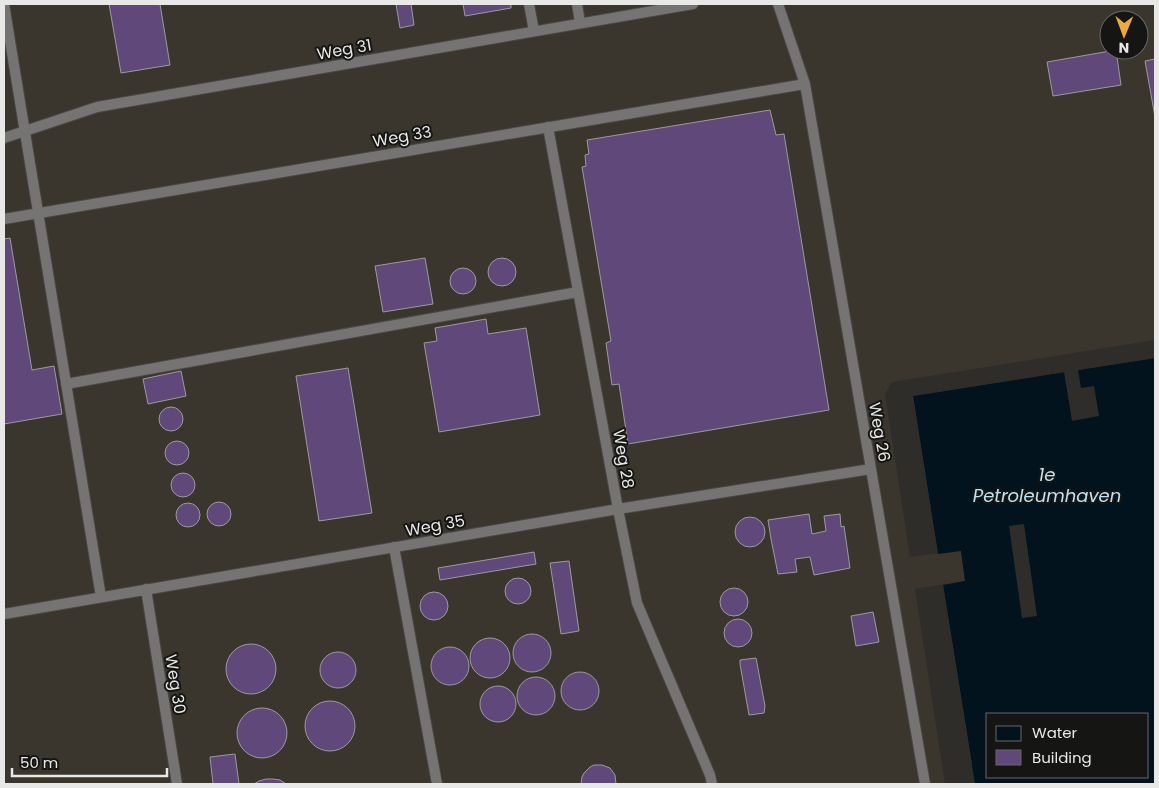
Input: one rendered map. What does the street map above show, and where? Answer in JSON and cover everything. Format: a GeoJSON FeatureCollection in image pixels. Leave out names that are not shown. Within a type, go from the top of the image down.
{"type":"FeatureCollection","features":[{"type":"Feature","properties":{"kind":"lane"},"geometry":{"type":"LineString","coordinates":[[4,4],[101,597]]}},
{"type":"Feature","properties":{"kind":"lane"},"geometry":{"type":"LineString","coordinates":[[530,4],[534,31]]}},
{"type":"Feature","properties":{"kind":"lane"},"geometry":{"type":"LineString","coordinates":[[577,4],[580,23]]}},
{"type":"Feature","properties":{"kind":"lane","name":"Weg 31"},"geometry":{"type":"LineString","coordinates":[[4,138],[97,107],[694,4]]}},
{"type":"Feature","properties":{"kind":"lane","name":"Weg 26"},"geometry":{"type":"LineString","coordinates":[[778,4],[805,84],[925,784]]}},
{"type":"Feature","properties":{"kind":"lane","name":"Weg 33"},"geometry":{"type":"LineString","coordinates":[[4,218],[805,84]]}},
{"type":"Feature","properties":{"kind":"lane","name":"Weg 28"},"geometry":{"type":"LineString","coordinates":[[548,127],[637,603],[710,775],[712,784]]}},
{"type":"Feature","properties":{"kind":"lane"},"geometry":{"type":"LineString","coordinates":[[66,384],[578,292]]}},
{"type":"Feature","properties":{"kind":"lane","name":"Weg 35"},"geometry":{"type":"LineString","coordinates":[[4,614],[618,509],[871,468]]}},
{"type":"Feature","properties":{"kind":"lane"},"geometry":{"type":"LineString","coordinates":[[394,547],[437,784]]}},
{"type":"Feature","properties":{"kind":"lane","name":"Weg 30"},"geometry":{"type":"LineString","coordinates":[[146,589],[177,784]]}},
{"type":"Feature","properties":{"kind":"shaded area"},"geometry":{"type":"Polygon","coordinates":[[[4,4],[1155,4],[1155,340],[892,382],[885,394],[910,557],[961,550],[965,581],[915,589],[945,784],[4,784],[4,4]]]}},
{"type":"Feature","properties":{"kind":"water","name":"1e Petroleumhaven"},"geometry":{"type":"Polygon","coordinates":[[[1155,358],[1155,784],[975,784],[943,585],[965,581],[961,551],[938,554],[913,396],[1155,358]]]}},
{"type":"Feature","properties":{"kind":"pier"},"geometry":{"type":"Polygon","coordinates":[[[1155,355],[1155,358],[1078,370],[1081,388],[1094,386],[1099,416],[1072,421],[1064,372],[913,396],[938,554],[936,554],[911,394],[1155,355]]]}},
{"type":"Feature","properties":{"kind":"pier"},"geometry":{"type":"Polygon","coordinates":[[[1024,524],[1037,616],[1022,618],[1009,526],[1024,524]]]}},
{"type":"Feature","properties":{"kind":"pier"},"geometry":{"type":"Polygon","coordinates":[[[941,585],[943,585],[972,764],[969,765],[941,585]]]}},
{"type":"Feature","properties":{"kind":"building"},"geometry":{"type":"Polygon","coordinates":[[[109,4],[160,4],[170,65],[121,73],[109,4]]]}},
{"type":"Feature","properties":{"kind":"building"},"geometry":{"type":"Polygon","coordinates":[[[396,4],[411,4],[414,25],[400,28],[396,4]]]}},
{"type":"Feature","properties":{"kind":"building"},"geometry":{"type":"Polygon","coordinates":[[[463,4],[511,4],[511,8],[465,16],[463,4]]]}},
{"type":"Feature","properties":{"kind":"building"},"geometry":{"type":"Polygon","coordinates":[[[1099,53],[1099,60],[1117,60],[1121,85],[1053,96],[1047,62],[1099,53]]]}},
{"type":"Feature","properties":{"kind":"building"},"geometry":{"type":"Polygon","coordinates":[[[1155,59],[1155,117],[1145,61],[1155,59]]]}},
{"type":"Feature","properties":{"kind":"building"},"geometry":{"type":"Polygon","coordinates":[[[770,110],[776,135],[784,134],[829,410],[628,444],[619,384],[612,385],[606,343],[611,341],[582,167],[586,166],[585,155],[589,154],[587,140],[770,110]]]}},
{"type":"Feature","properties":{"kind":"building"},"geometry":{"type":"Polygon","coordinates":[[[10,238],[32,370],[54,366],[62,414],[4,424],[4,239],[10,238]]]}},
{"type":"Feature","properties":{"kind":"building"},"geometry":{"type":"Polygon","coordinates":[[[425,258],[433,304],[383,312],[375,266],[425,258]]]}},
{"type":"Feature","properties":{"kind":"building"},"geometry":{"type":"Polygon","coordinates":[[[502,258],[512,262],[516,272],[512,282],[502,286],[492,282],[488,272],[492,262],[502,258]]]}},
{"type":"Feature","properties":{"kind":"building"},"geometry":{"type":"Polygon","coordinates":[[[463,268],[472,272],[476,281],[472,290],[463,294],[454,290],[450,281],[454,272],[463,268]]]}},
{"type":"Feature","properties":{"kind":"building"},"geometry":{"type":"Polygon","coordinates":[[[486,319],[488,334],[526,328],[540,415],[439,432],[424,343],[437,341],[435,328],[486,319]]]}},
{"type":"Feature","properties":{"kind":"building"},"geometry":{"type":"Polygon","coordinates":[[[348,368],[372,513],[319,521],[296,376],[348,368]]]}},
{"type":"Feature","properties":{"kind":"building"},"geometry":{"type":"Polygon","coordinates":[[[181,371],[186,396],[148,404],[143,379],[181,371]]]}},
{"type":"Feature","properties":{"kind":"building"},"geometry":{"type":"Polygon","coordinates":[[[171,407],[176,408],[182,414],[182,424],[176,430],[171,431],[166,430],[160,424],[159,419],[160,414],[166,408],[171,407]]]}},
{"type":"Feature","properties":{"kind":"building"},"geometry":{"type":"Polygon","coordinates":[[[177,441],[186,444],[189,453],[186,462],[177,465],[168,462],[165,453],[168,444],[177,441]]]}},
{"type":"Feature","properties":{"kind":"building"},"geometry":{"type":"Polygon","coordinates":[[[178,473],[188,473],[195,480],[195,490],[188,497],[178,497],[171,490],[171,480],[178,473]]]}},
{"type":"Feature","properties":{"kind":"building"},"geometry":{"type":"Polygon","coordinates":[[[214,502],[224,502],[231,509],[231,519],[224,526],[214,526],[207,519],[207,509],[214,502]]]}},
{"type":"Feature","properties":{"kind":"building"},"geometry":{"type":"Polygon","coordinates":[[[188,503],[197,506],[200,515],[197,524],[188,527],[179,524],[176,515],[179,506],[188,503]]]}},
{"type":"Feature","properties":{"kind":"building"},"geometry":{"type":"Polygon","coordinates":[[[809,514],[812,534],[826,531],[824,516],[840,514],[841,527],[844,526],[850,568],[814,575],[810,557],[795,559],[797,572],[778,574],[768,520],[809,514]]]}},
{"type":"Feature","properties":{"kind":"building"},"geometry":{"type":"Polygon","coordinates":[[[750,517],[760,522],[765,532],[760,542],[750,547],[740,542],[735,532],[740,522],[750,517]]]}},
{"type":"Feature","properties":{"kind":"building"},"geometry":{"type":"Polygon","coordinates":[[[534,552],[536,564],[440,580],[438,568],[534,552]]]}},
{"type":"Feature","properties":{"kind":"building"},"geometry":{"type":"Polygon","coordinates":[[[569,561],[579,631],[561,634],[550,563],[569,561]]]}},
{"type":"Feature","properties":{"kind":"building"},"geometry":{"type":"Polygon","coordinates":[[[518,578],[527,582],[531,591],[527,600],[518,604],[509,600],[505,591],[509,582],[518,578]]]}},
{"type":"Feature","properties":{"kind":"building"},"geometry":{"type":"Polygon","coordinates":[[[734,588],[744,592],[748,602],[744,612],[734,616],[724,612],[720,602],[724,592],[734,588]]]}},
{"type":"Feature","properties":{"kind":"building"},"geometry":{"type":"Polygon","coordinates":[[[434,592],[444,596],[448,606],[444,616],[434,620],[424,616],[420,606],[424,596],[434,592]]]}},
{"type":"Feature","properties":{"kind":"building"},"geometry":{"type":"Polygon","coordinates":[[[873,612],[879,642],[856,646],[851,616],[873,612]]]}},
{"type":"Feature","properties":{"kind":"building"},"geometry":{"type":"Polygon","coordinates":[[[738,619],[748,623],[752,633],[748,643],[738,647],[728,643],[724,633],[728,623],[738,619]]]}},
{"type":"Feature","properties":{"kind":"building"},"geometry":{"type":"Polygon","coordinates":[[[532,634],[546,639],[551,653],[546,667],[532,672],[518,667],[513,653],[518,639],[532,634]]]}},
{"type":"Feature","properties":{"kind":"building"},"geometry":{"type":"Polygon","coordinates":[[[490,638],[504,644],[510,658],[504,672],[490,678],[476,672],[470,658],[476,644],[490,638]]]}},
{"type":"Feature","properties":{"kind":"building"},"geometry":{"type":"Polygon","coordinates":[[[251,644],[260,646],[271,655],[276,669],[274,678],[265,689],[251,694],[242,692],[231,683],[226,669],[228,660],[237,649],[251,644]]]}},
{"type":"Feature","properties":{"kind":"building"},"geometry":{"type":"Polygon","coordinates":[[[450,647],[464,652],[469,666],[464,680],[450,685],[436,680],[431,666],[436,652],[450,647]]]}},
{"type":"Feature","properties":{"kind":"building"},"geometry":{"type":"Polygon","coordinates":[[[338,652],[351,657],[356,670],[351,683],[338,688],[325,683],[320,670],[325,657],[338,652]]]}},
{"type":"Feature","properties":{"kind":"building"},"geometry":{"type":"Polygon","coordinates":[[[756,658],[765,706],[764,713],[749,715],[740,660],[756,658]]]}},
{"type":"Feature","properties":{"kind":"building"},"geometry":{"type":"Polygon","coordinates":[[[580,672],[593,678],[599,691],[593,704],[580,710],[567,704],[561,691],[567,678],[580,672]]]}},
{"type":"Feature","properties":{"kind":"building"},"geometry":{"type":"Polygon","coordinates":[[[536,677],[550,682],[555,696],[550,710],[536,715],[522,710],[517,696],[522,682],[536,677]]]}},
{"type":"Feature","properties":{"kind":"building"},"geometry":{"type":"Polygon","coordinates":[[[498,686],[511,691],[516,704],[511,717],[498,722],[485,717],[480,704],[485,691],[498,686]]]}},
{"type":"Feature","properties":{"kind":"building"},"geometry":{"type":"Polygon","coordinates":[[[330,701],[339,703],[350,712],[355,726],[353,735],[344,746],[330,751],[321,749],[310,740],[305,726],[307,717],[316,706],[330,701]]]}},
{"type":"Feature","properties":{"kind":"building"},"geometry":{"type":"Polygon","coordinates":[[[262,708],[271,710],[282,719],[287,733],[285,742],[276,753],[262,758],[253,756],[242,747],[237,733],[239,724],[248,713],[262,708]]]}},
{"type":"Feature","properties":{"kind":"building"},"geometry":{"type":"Polygon","coordinates":[[[235,754],[239,784],[213,784],[210,757],[235,754]]]}},
{"type":"Feature","properties":{"kind":"building"},"geometry":{"type":"Polygon","coordinates":[[[594,765],[610,768],[615,775],[616,784],[581,784],[584,773],[594,765]]]}},
{"type":"Feature","properties":{"kind":"building"},"geometry":{"type":"Polygon","coordinates":[[[266,779],[280,780],[286,784],[254,784],[266,779]]]}}]}
